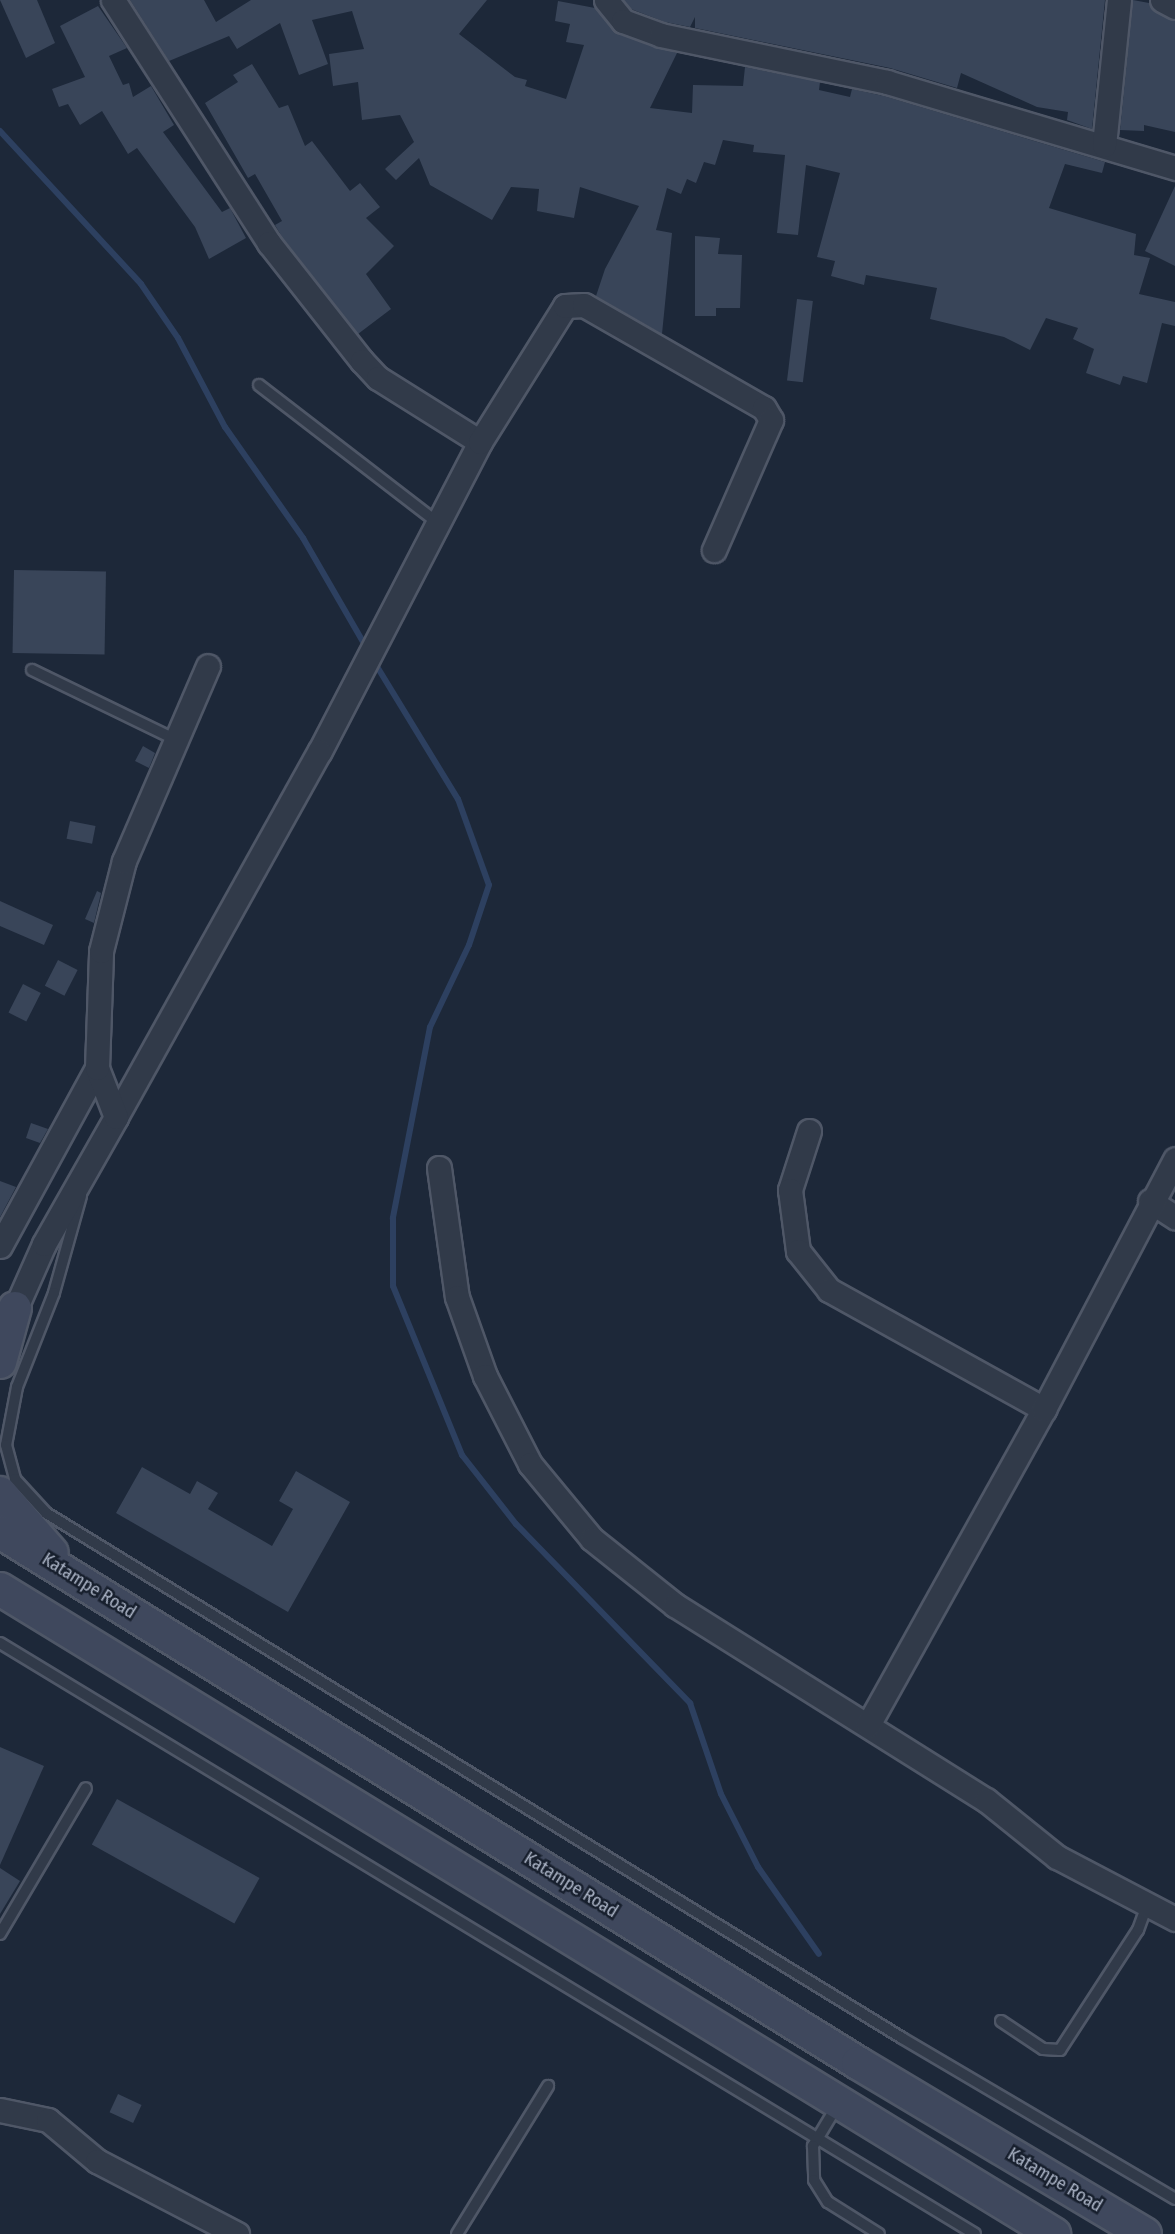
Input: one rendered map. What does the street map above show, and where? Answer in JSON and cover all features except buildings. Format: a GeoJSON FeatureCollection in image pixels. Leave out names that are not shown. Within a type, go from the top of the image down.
{"type":"FeatureCollection","features":[{"type":"Feature","properties":{"kind":"main road"},"geometry":{"type":"LineString","coordinates":[[0,1362],[15,1308]]}},
{"type":"Feature","properties":{"kind":"main road"},"geometry":{"type":"LineString","coordinates":[[0,1493],[71,1575]]}},
{"type":"Feature","properties":{"kind":"main road","name":"Katampe Road"},"geometry":{"type":"LineString","coordinates":[[0,1532],[858,2063],[1145,2234]]}},
{"type":"Feature","properties":{"kind":"main road"},"geometry":{"type":"LineString","coordinates":[[6,1595],[1054,2234]]}},
{"type":"Feature","properties":{"kind":"street"},"geometry":{"type":"LineString","coordinates":[[113,0],[269,243],[362,361],[378,378],[480,442]]}},
{"type":"Feature","properties":{"kind":"street"},"geometry":{"type":"LineString","coordinates":[[606,0],[623,21],[661,35],[887,82],[1175,168]]}},
{"type":"Feature","properties":{"kind":"street"},"geometry":{"type":"LineString","coordinates":[[1104,145],[1119,0]]}},
{"type":"Feature","properties":{"kind":"street"},"geometry":{"type":"LineString","coordinates":[[1162,0],[1175,7]]}},
{"type":"Feature","properties":{"kind":"street"},"geometry":{"type":"LineString","coordinates":[[0,1342],[44,1244],[319,752],[480,442],[565,306],[584,305],[764,408],[771,420],[714,550]]}},
{"type":"Feature","properties":{"kind":"street"},"geometry":{"type":"LineString","coordinates":[[116,1117],[97,1068],[101,951],[124,861],[208,666]]}},
{"type":"Feature","properties":{"kind":"street"},"geometry":{"type":"LineString","coordinates":[[0,1246],[97,1068]]}},
{"type":"Feature","properties":{"kind":"street"},"geometry":{"type":"LineString","coordinates":[[809,1131],[790,1190],[798,1251],[829,1290],[1044,1409]]}},
{"type":"Feature","properties":{"kind":"street"},"geometry":{"type":"LineString","coordinates":[[868,1726],[1044,1409],[1150,1201],[1175,1159]]}},
{"type":"Feature","properties":{"kind":"street"},"geometry":{"type":"LineString","coordinates":[[439,1168],[457,1297],[485,1376],[530,1464],[592,1539],[675,1605],[986,1800],[1057,1857],[1148,1902],[1175,1919]]}},
{"type":"Feature","properties":{"kind":"street"},"geometry":{"type":"LineString","coordinates":[[1150,1201],[1175,1217]]}},
{"type":"Feature","properties":{"kind":"street"},"geometry":{"type":"LineString","coordinates":[[0,2109],[48,2120],[97,2161],[237,2234]]}},
{"type":"Feature","properties":{"kind":"lane"},"geometry":{"type":"LineString","coordinates":[[259,385],[438,523]]}},
{"type":"Feature","properties":{"kind":"lane"},"geometry":{"type":"LineString","coordinates":[[32,670],[176,740]]}},
{"type":"Feature","properties":{"kind":"lane"},"geometry":{"type":"LineString","coordinates":[[90,1163],[54,1293],[17,1387],[6,1446],[15,1479],[46,1513],[902,2038],[1175,2199]]}},
{"type":"Feature","properties":{"kind":"lane"},"geometry":{"type":"LineString","coordinates":[[0,1643],[975,2234]]}},
{"type":"Feature","properties":{"kind":"lane"},"geometry":{"type":"LineString","coordinates":[[0,1934],[4,1919],[86,1788]]}},
{"type":"Feature","properties":{"kind":"lane"},"geometry":{"type":"LineString","coordinates":[[1001,2021],[1043,2049],[1060,2050],[1138,1930],[1148,1902]]}},
{"type":"Feature","properties":{"kind":"lane"},"geometry":{"type":"LineString","coordinates":[[457,2234],[548,2085]]}},
{"type":"Feature","properties":{"kind":"lane"},"geometry":{"type":"LineString","coordinates":[[839,2104],[813,2146],[814,2180],[828,2202],[879,2234]]}},
{"type":"Feature","properties":{"kind":"lane"},"geometry":{"type":"LineString","coordinates":[[856,2234],[862,2224]]}},
{"type":"Feature","properties":{"kind":"waterway"},"geometry":{"type":"LineString","coordinates":[[0,131],[141,284],[178,338],[225,427],[303,538],[366,647]]}},
{"type":"Feature","properties":{"kind":"waterway"},"geometry":{"type":"LineString","coordinates":[[373,660],[458,799],[489,885],[469,945],[430,1027],[393,1218],[393,1286],[462,1455],[516,1524],[690,1703],[721,1794],[758,1867],[819,1954]]}}]}
